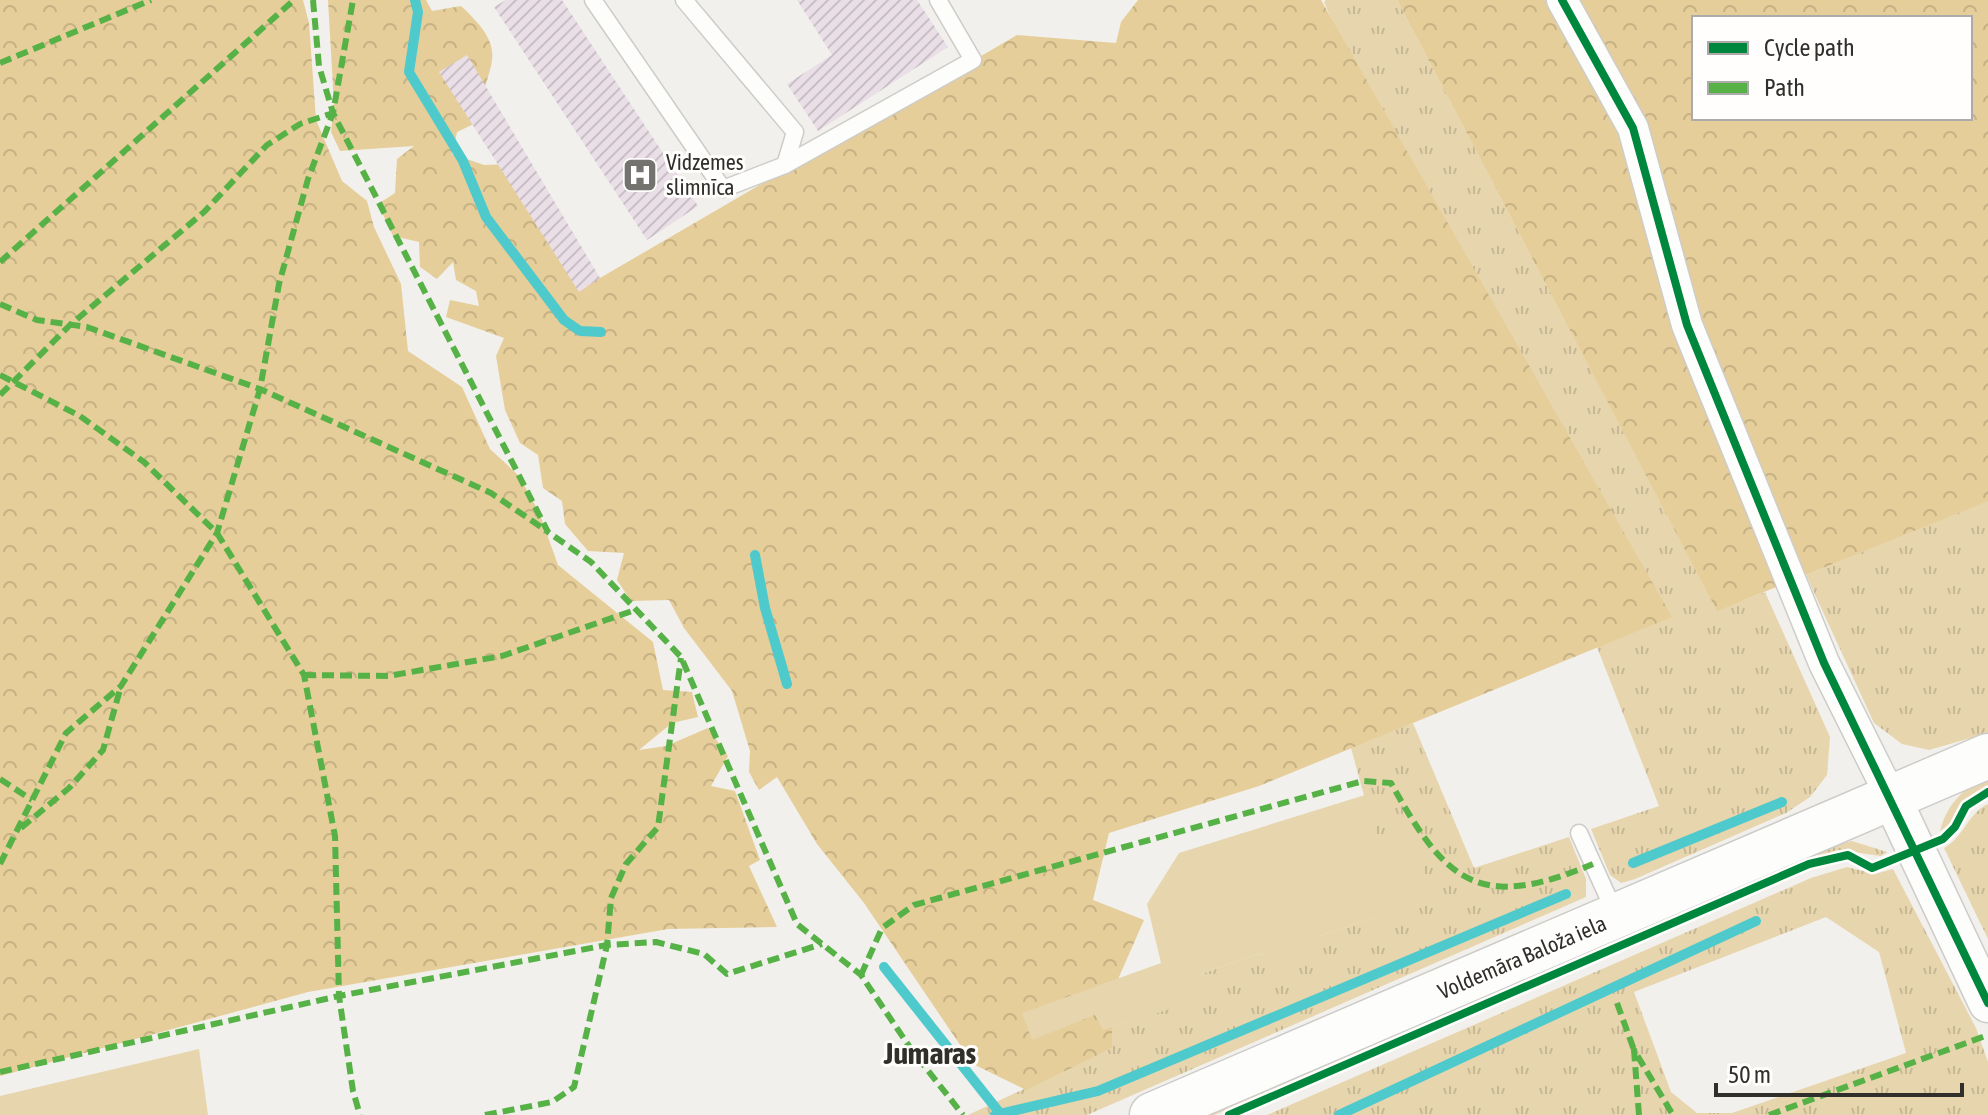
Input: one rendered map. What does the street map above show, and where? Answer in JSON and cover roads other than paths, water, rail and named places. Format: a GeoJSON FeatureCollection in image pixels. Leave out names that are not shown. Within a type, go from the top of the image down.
{"type":"FeatureCollection","features":[{"type":"Feature","properties":{"kind":"main road","name":"Voldemāra Baloža iela"},"geometry":{"type":"LineString","coordinates":[[1152,1115],[1988,756]]}},
{"type":"Feature","properties":{"kind":"street"},"geometry":{"type":"LineString","coordinates":[[1562,0],[1633,128],[1687,325],[1824,663],[1988,1003]]}},
{"type":"Feature","properties":{"kind":"lane"},"geometry":{"type":"LineString","coordinates":[[593,0],[723,189],[785,165],[973,60],[938,0]]}},
{"type":"Feature","properties":{"kind":"lane"},"geometry":{"type":"LineString","coordinates":[[684,0],[795,132],[785,165]]}},
{"type":"Feature","properties":{"kind":"lane"},"geometry":{"type":"LineString","coordinates":[[1579,833],[1616,916]]}},
{"type":"Feature","properties":{"kind":"waterway"},"geometry":{"type":"LineString","coordinates":[[415,0],[418,12],[409,72],[463,161],[486,217],[564,320],[580,331],[601,332]]}},
{"type":"Feature","properties":{"kind":"waterway"},"geometry":{"type":"LineString","coordinates":[[755,555],[765,608],[787,684]]}},
{"type":"Feature","properties":{"kind":"waterway"},"geometry":{"type":"LineString","coordinates":[[1633,863],[1782,802]]}},
{"type":"Feature","properties":{"kind":"waterway"},"geometry":{"type":"LineString","coordinates":[[995,1115],[1098,1091],[1566,894]]}},
{"type":"Feature","properties":{"kind":"waterway"},"geometry":{"type":"LineString","coordinates":[[1339,1115],[1756,921]]}},
{"type":"Feature","properties":{"kind":"waterway"},"geometry":{"type":"LineString","coordinates":[[884,967],[999,1112]]}},
{"type":"Feature","properties":{"kind":"place","name":"Vidzemes slimnīca"},"geometry":{"type":"Point","coordinates":[640,175]}},
{"type":"Feature","properties":{"kind":"district","name":"Jumaras"},"geometry":{"type":"Point","coordinates":[930,1053]}}]}
